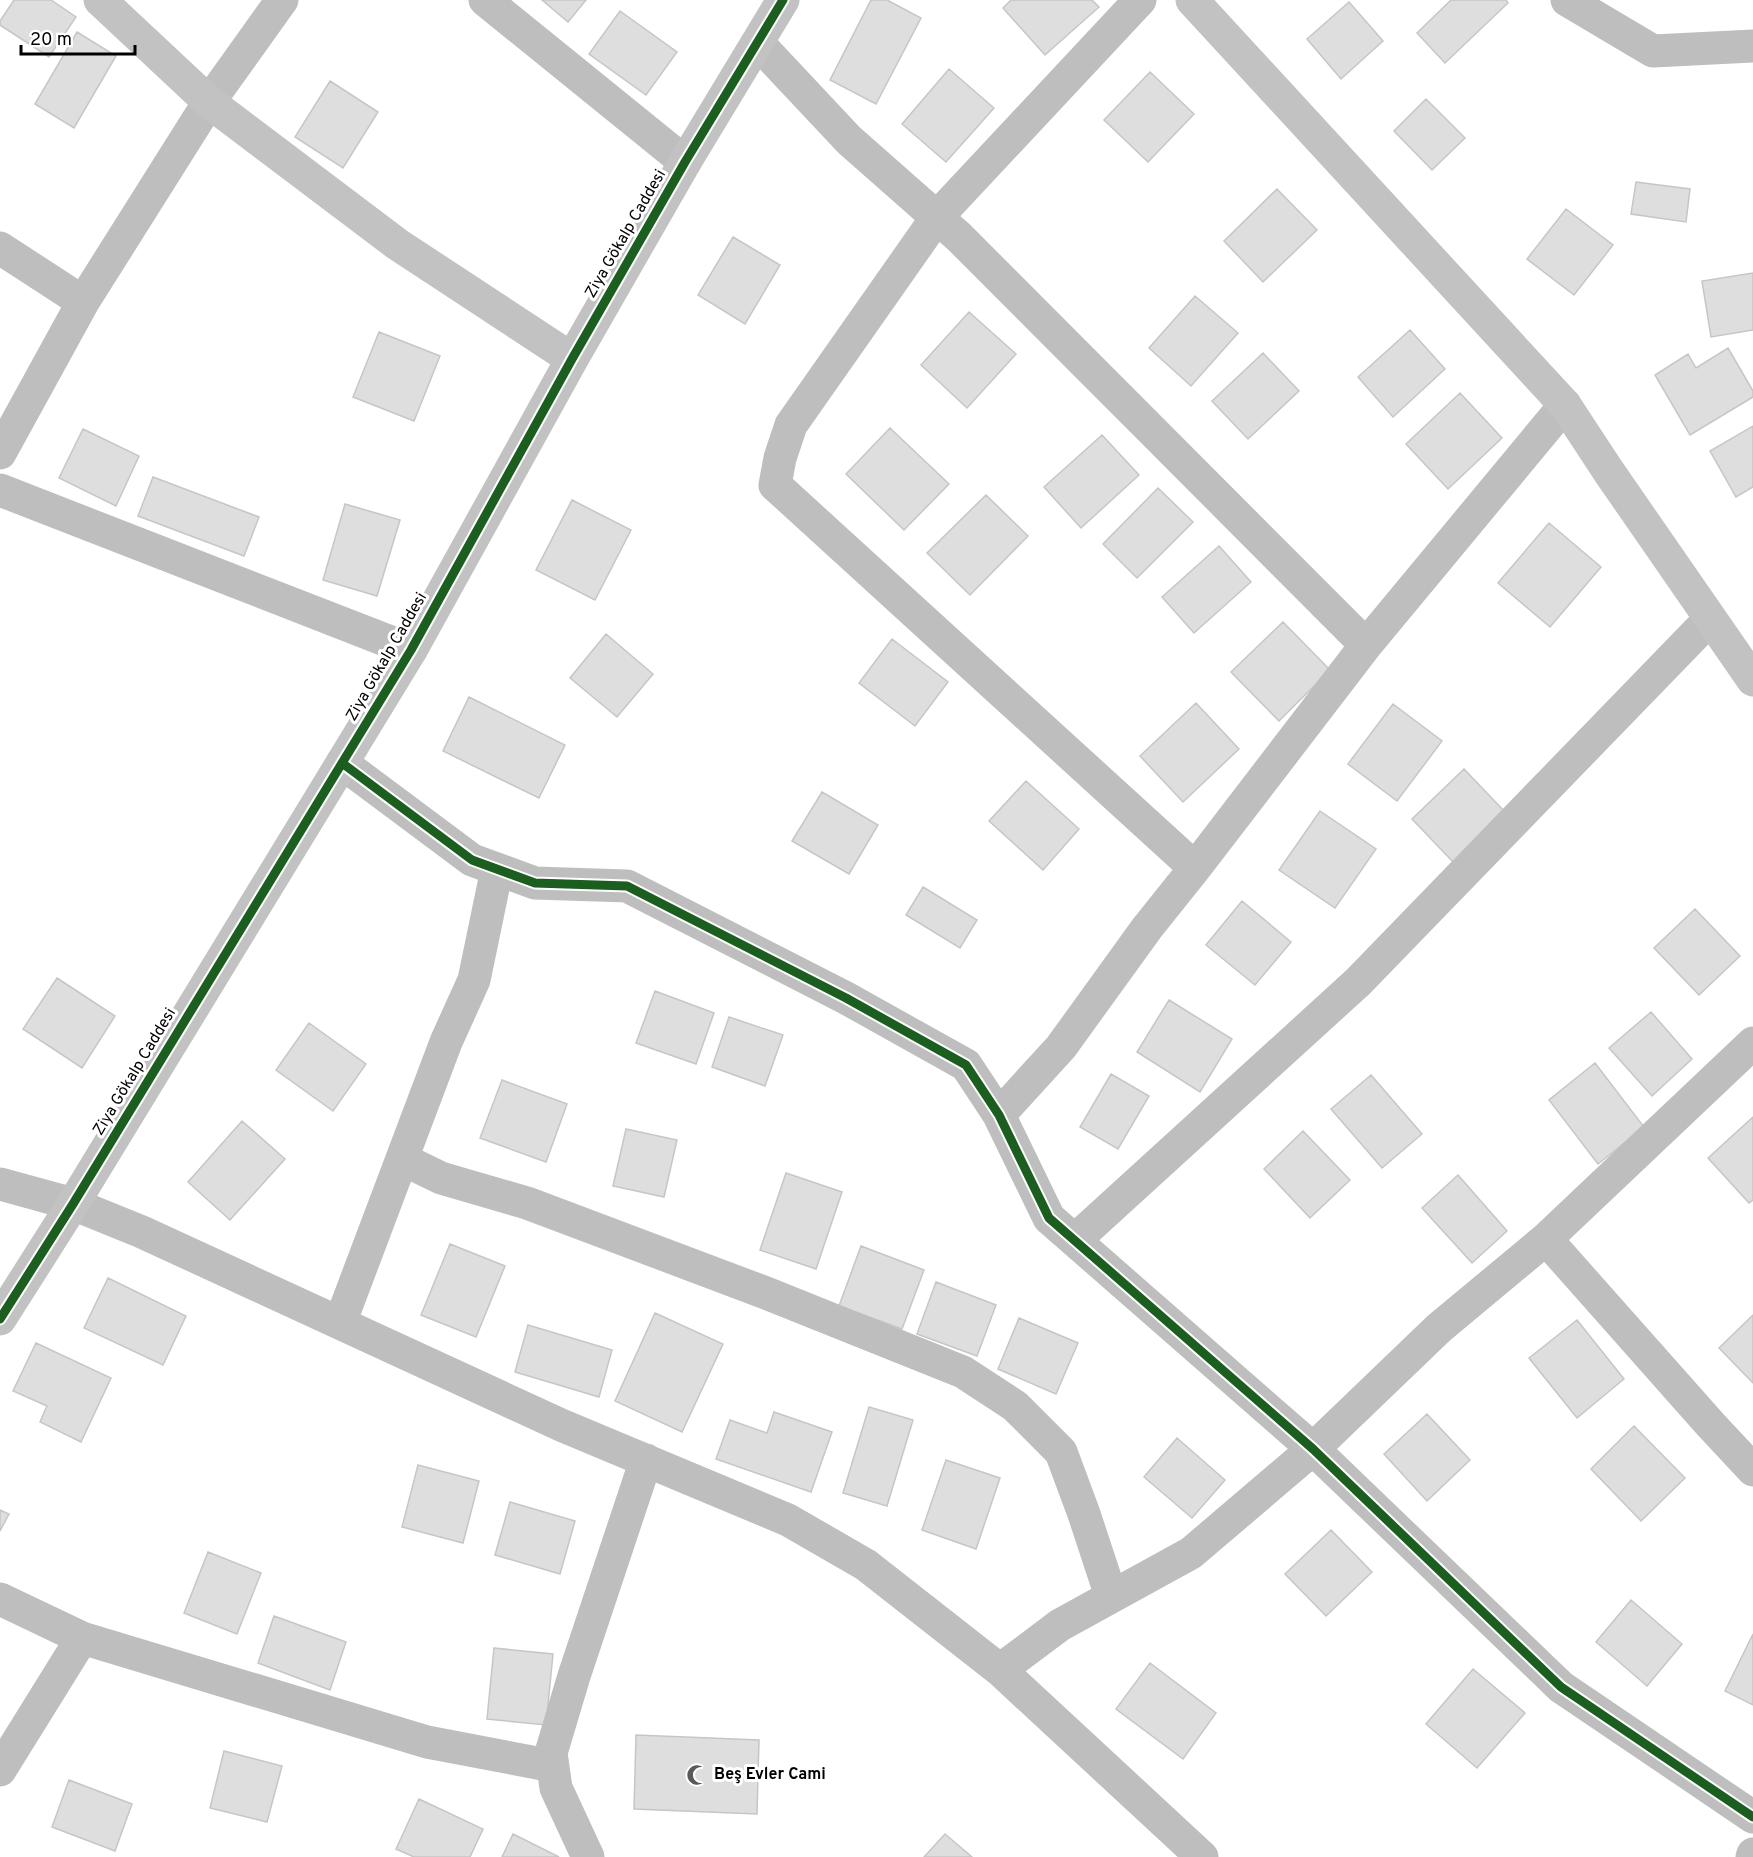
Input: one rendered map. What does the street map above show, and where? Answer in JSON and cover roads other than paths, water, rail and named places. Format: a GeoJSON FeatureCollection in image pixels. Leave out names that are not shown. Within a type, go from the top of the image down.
{"type":"FeatureCollection","features":[{"type":"Feature","properties":{"kind":"street"},"geometry":{"type":"LineString","coordinates":[[100,0],[209,102],[397,244],[572,359]]}},
{"type":"Feature","properties":{"kind":"street"},"geometry":{"type":"LineString","coordinates":[[0,453],[83,302],[209,102],[282,0]]}},
{"type":"Feature","properties":{"kind":"street"},"geometry":{"type":"LineString","coordinates":[[485,0],[685,162]]}},
{"type":"Feature","properties":{"kind":"street","name":"Ziya Gökalp Caddesi"},"geometry":{"type":"LineString","coordinates":[[0,1319],[73,1204],[411,650],[572,359],[685,162],[783,0]]}},
{"type":"Feature","properties":{"kind":"street"},"geometry":{"type":"LineString","coordinates":[[1140,0],[937,218],[791,425],[780,458],[776,485],[1195,868]]}},
{"type":"Feature","properties":{"kind":"street"},"geometry":{"type":"LineString","coordinates":[[1192,0],[1565,405],[1753,680]]}},
{"type":"Feature","properties":{"kind":"street"},"geometry":{"type":"LineString","coordinates":[[1567,0],[1653,51],[1753,46]]}},
{"type":"Feature","properties":{"kind":"street"},"geometry":{"type":"LineString","coordinates":[[758,43],[849,140],[959,237],[1366,645]]}},
{"type":"Feature","properties":{"kind":"street"},"geometry":{"type":"LineString","coordinates":[[0,248],[83,302]]}},
{"type":"Feature","properties":{"kind":"street"},"geometry":{"type":"LineString","coordinates":[[999,1115],[1061,1047],[1147,928],[1366,645],[1565,405]]}},
{"type":"Feature","properties":{"kind":"street"},"geometry":{"type":"LineString","coordinates":[[0,490],[411,650]]}},
{"type":"Feature","properties":{"kind":"street"},"geometry":{"type":"LineString","coordinates":[[1075,1240],[1358,982],[1710,619]]}},
{"type":"Feature","properties":{"kind":"street"},"geometry":{"type":"LineString","coordinates":[[342,763],[472,860],[535,883],[627,886],[846,998],[966,1065],[999,1115],[1049,1218],[1313,1449],[1561,1687],[1753,1816]]}},
{"type":"Feature","properties":{"kind":"street"},"geometry":{"type":"LineString","coordinates":[[340,1323],[446,1042],[474,980],[497,869]]}},
{"type":"Feature","properties":{"kind":"street"},"geometry":{"type":"LineString","coordinates":[[1000,1670],[1060,1625],[1191,1552],[1313,1449],[1439,1328],[1546,1239],[1753,1043]]}},
{"type":"Feature","properties":{"kind":"street"},"geometry":{"type":"LineString","coordinates":[[402,1159],[441,1178],[526,1203],[766,1293],[963,1372],[1015,1406],[1061,1452],[1111,1596]]}},
{"type":"Feature","properties":{"kind":"street"},"geometry":{"type":"LineString","coordinates":[[0,1184],[73,1204],[142,1232],[561,1425],[788,1520],[866,1565],[1000,1670],[1202,1857]]}},
{"type":"Feature","properties":{"kind":"street"},"geometry":{"type":"LineString","coordinates":[[1546,1239],[1753,1470]]}},
{"type":"Feature","properties":{"kind":"street"},"geometry":{"type":"LineString","coordinates":[[588,1857],[556,1788],[551,1753],[574,1676],[646,1460]]}},
{"type":"Feature","properties":{"kind":"street"},"geometry":{"type":"LineString","coordinates":[[0,1599],[82,1638],[428,1742],[553,1766]]}},
{"type":"Feature","properties":{"kind":"street"},"geometry":{"type":"LineString","coordinates":[[0,1770],[82,1638]]}},
{"type":"Feature","properties":{"kind":"place","name":"Beş Evler Cami"},"geometry":{"type":"Point","coordinates":[697,1775]}}]}
